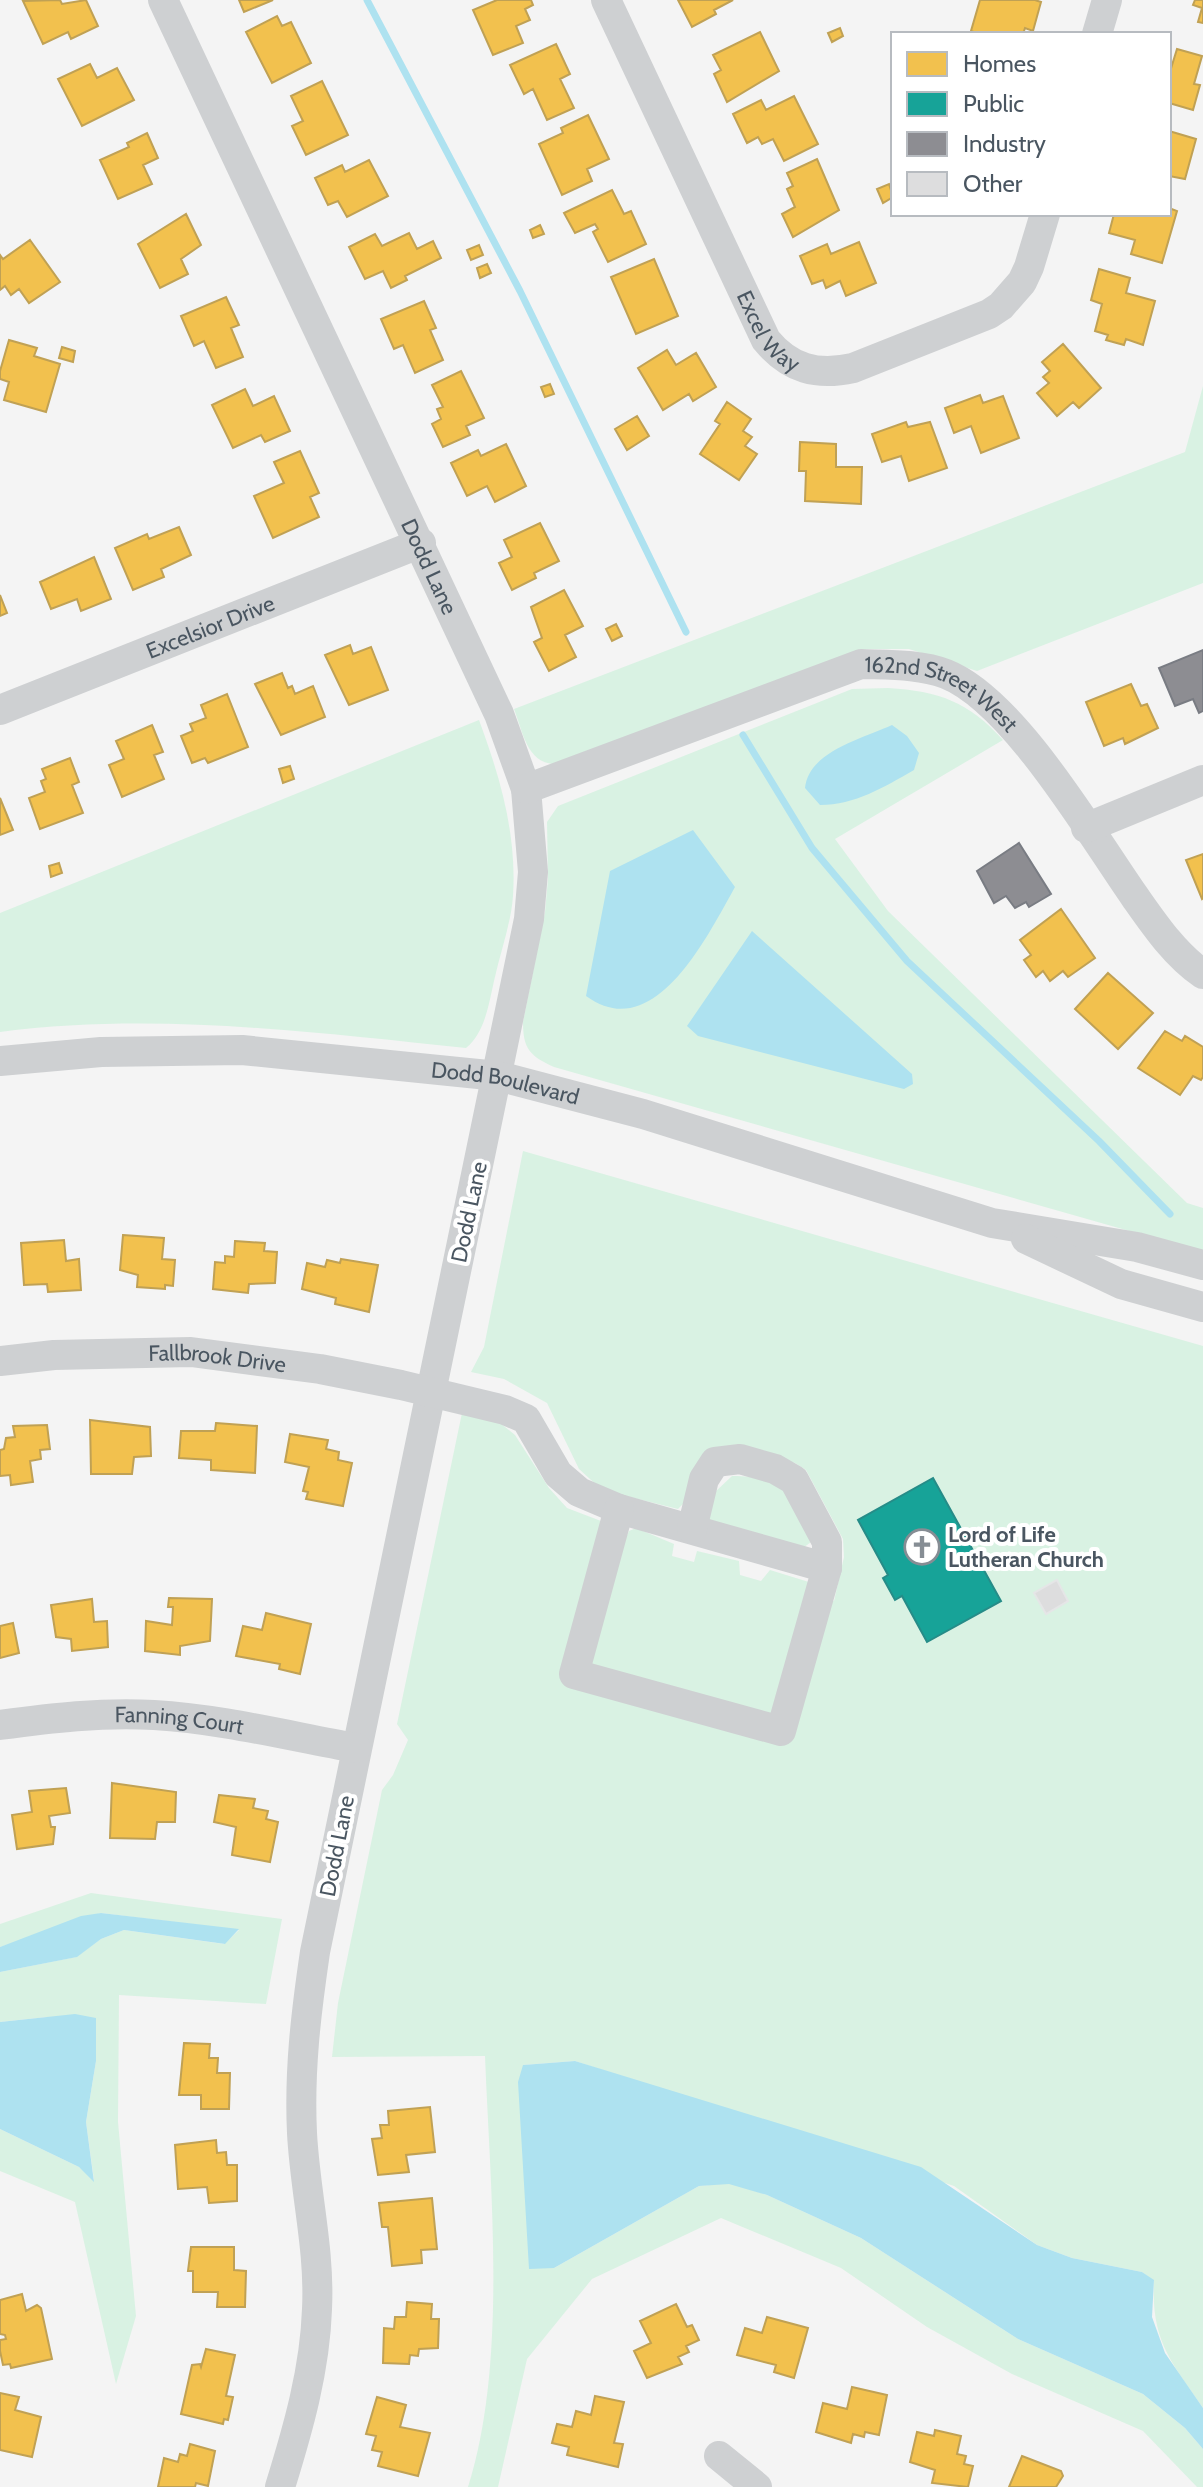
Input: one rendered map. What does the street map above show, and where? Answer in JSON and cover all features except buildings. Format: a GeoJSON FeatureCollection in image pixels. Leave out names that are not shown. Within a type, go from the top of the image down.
{"type":"FeatureCollection","features":[{"type":"Feature","properties":{"kind":"street","name":"Dodd Lane"},"geometry":{"type":"LineString","coordinates":[[163,0],[499,714],[526,789],[533,872],[529,919],[498,1076],[315,1952],[301,2046],[302,2135],[315,2227],[317,2308],[311,2370],[280,2487]]}},
{"type":"Feature","properties":{"kind":"street","name":"Excel Way"},"geometry":{"type":"LineString","coordinates":[[606,0],[766,340],[787,361],[802,369],[834,372],[853,368],[989,314],[1022,282],[1044,216]]}},
{"type":"Feature","properties":{"kind":"street"},"geometry":{"type":"LineString","coordinates":[[1098,32],[1107,0]]}},
{"type":"Feature","properties":{"kind":"street","name":"Excelsior Drive"},"geometry":{"type":"LineString","coordinates":[[0,710],[421,543]]}},
{"type":"Feature","properties":{"kind":"street","name":"162nd Street West"},"geometry":{"type":"LineString","coordinates":[[526,789],[816,678],[861,664],[904,665],[946,675],[979,695],[1019,734],[1160,933],[1203,974]]}},
{"type":"Feature","properties":{"kind":"street"},"geometry":{"type":"LineString","coordinates":[[1086,828],[1203,780]]}},
{"type":"Feature","properties":{"kind":"street","name":"Dodd Boulevard"},"geometry":{"type":"LineString","coordinates":[[0,1061],[101,1052],[242,1050],[498,1076],[643,1114],[992,1223],[1137,1247],[1203,1265]]}},
{"type":"Feature","properties":{"kind":"street","name":"Dodd Boulevard"},"geometry":{"type":"LineString","coordinates":[[992,1223],[1121,1284],[1203,1307]]}},
{"type":"Feature","properties":{"kind":"street","name":"Fallbrook Drive"},"geometry":{"type":"LineString","coordinates":[[0,1361],[54,1355],[191,1352],[320,1369],[432,1392],[526,1419],[558,1474],[579,1492],[619,1509],[827,1568]]}},
{"type":"Feature","properties":{"kind":"street"},"geometry":{"type":"LineString","coordinates":[[619,1509],[574,1674],[781,1731],[827,1568],[827,1542],[794,1480],[763,1465],[740,1459],[715,1462],[704,1479],[692,1529]]}},
{"type":"Feature","properties":{"kind":"street","name":"Fanning Court"},"geometry":{"type":"LineString","coordinates":[[0,1725],[104,1714],[155,1715],[243,1727],[356,1748]]}},
{"type":"Feature","properties":{"kind":"street"},"geometry":{"type":"LineString","coordinates":[[719,2456],[757,2487]]}},
{"type":"Feature","properties":{"kind":"green space"},"geometry":{"type":"Polygon","coordinates":[[[1203,386],[1203,583],[977,671],[909,649],[861,649],[557,764],[539,759],[528,746],[514,709],[1185,452],[1203,386]]]}},
{"type":"Feature","properties":{"kind":"green space"},"geometry":{"type":"Polygon","coordinates":[[[888,688],[923,692],[952,701],[978,716],[1003,740],[835,839],[888,911],[1187,1203],[1203,1208],[1203,1252],[554,1067],[539,1059],[526,1045],[523,1022],[545,912],[547,822],[558,806],[852,689],[888,688]]]}},
{"type":"Feature","properties":{"kind":"green space"},"geometry":{"type":"Polygon","coordinates":[[[479,720],[505,806],[514,873],[508,928],[485,1017],[478,1034],[466,1048],[233,1026],[175,1024],[58,1026],[0,1032],[0,913],[479,720]]]}},
{"type":"Feature","properties":{"kind":"green space"},"geometry":{"type":"Polygon","coordinates":[[[523,1151],[1203,1346],[1203,2408],[1165,2349],[1156,2320],[1154,2281],[1142,2272],[1072,2258],[1037,2245],[954,2186],[575,2061],[523,2065],[554,2268],[699,2186],[729,2183],[767,2195],[861,2238],[1018,2339],[1143,2394],[1185,2428],[1203,2449],[1203,2487],[1197,2487],[1143,2431],[1012,2374],[927,2327],[841,2268],[721,2218],[592,2279],[527,2359],[498,2487],[468,2487],[480,2438],[492,2330],[492,2217],[485,2056],[332,2057],[338,2003],[382,1790],[393,1775],[408,1740],[397,1724],[462,1413],[499,1422],[515,1435],[549,1488],[567,1508],[601,1521],[624,1542],[629,1531],[636,1528],[674,1544],[672,1556],[694,1562],[697,1551],[739,1561],[740,1575],[761,1581],[770,1570],[812,1583],[808,1594],[834,1601],[844,1557],[843,1539],[806,1470],[795,1463],[739,1447],[678,1509],[602,1490],[579,1469],[547,1403],[504,1379],[471,1372],[484,1347],[523,1151]]]}},
{"type":"Feature","properties":{"kind":"green space"},"geometry":{"type":"Polygon","coordinates":[[[732,1476],[751,1477],[777,1485],[792,1501],[811,1542],[803,1548],[709,1521],[714,1493],[732,1476]]]}},
{"type":"Feature","properties":{"kind":"green space"},"geometry":{"type":"Polygon","coordinates":[[[91,1893],[282,1919],[266,2004],[119,1995],[118,2122],[136,2316],[116,2384],[75,2202],[0,2171],[0,2129],[79,2167],[94,2180],[86,2122],[96,2061],[95,2044],[47,2017],[0,2022],[0,1972],[76,1957],[101,1939],[124,1930],[224,1944],[239,1930],[101,1913],[0,1947],[0,1924],[91,1893]]]}},
{"type":"Feature","properties":{"kind":"water"},"geometry":{"type":"Polygon","coordinates":[[[892,725],[907,736],[919,753],[914,770],[857,798],[820,805],[805,788],[816,765],[826,755],[852,741],[892,725]]]}},
{"type":"Feature","properties":{"kind":"water"},"geometry":{"type":"Polygon","coordinates":[[[693,830],[735,887],[693,957],[676,979],[656,997],[634,1007],[611,1008],[586,996],[610,871],[693,830]]]}},
{"type":"Feature","properties":{"kind":"water"},"geometry":{"type":"Polygon","coordinates":[[[752,931],[912,1074],[913,1084],[904,1089],[698,1036],[687,1026],[752,931]]]}},
{"type":"Feature","properties":{"kind":"water"},"geometry":{"type":"Polygon","coordinates":[[[101,1913],[239,1929],[225,1944],[124,1930],[101,1939],[77,1957],[0,1972],[0,1947],[81,1916],[101,1913]]]}},
{"type":"Feature","properties":{"kind":"water"},"geometry":{"type":"Polygon","coordinates":[[[75,2014],[96,2018],[96,2061],[86,2122],[94,2182],[79,2167],[0,2129],[0,2022],[75,2014]]]}},
{"type":"Feature","properties":{"kind":"water"},"geometry":{"type":"Polygon","coordinates":[[[575,2061],[921,2167],[1037,2245],[1072,2258],[1142,2272],[1154,2280],[1152,2317],[1165,2353],[1203,2408],[1203,2449],[1185,2428],[1143,2394],[1018,2339],[861,2238],[767,2195],[729,2184],[699,2186],[554,2268],[529,2269],[518,2082],[523,2065],[575,2061]]]}},
{"type":"Feature","properties":{"kind":"waterway"},"geometry":{"type":"LineString","coordinates":[[367,0],[520,291],[686,632]]}},
{"type":"Feature","properties":{"kind":"waterway"},"geometry":{"type":"LineString","coordinates":[[743,735],[812,848],[907,961],[1099,1141],[1170,1214]]}},
{"type":"Feature","properties":{"kind":"place","name":"Lord of Life Lutheran Church"},"geometry":{"type":"Point","coordinates":[922,1547]}}]}
